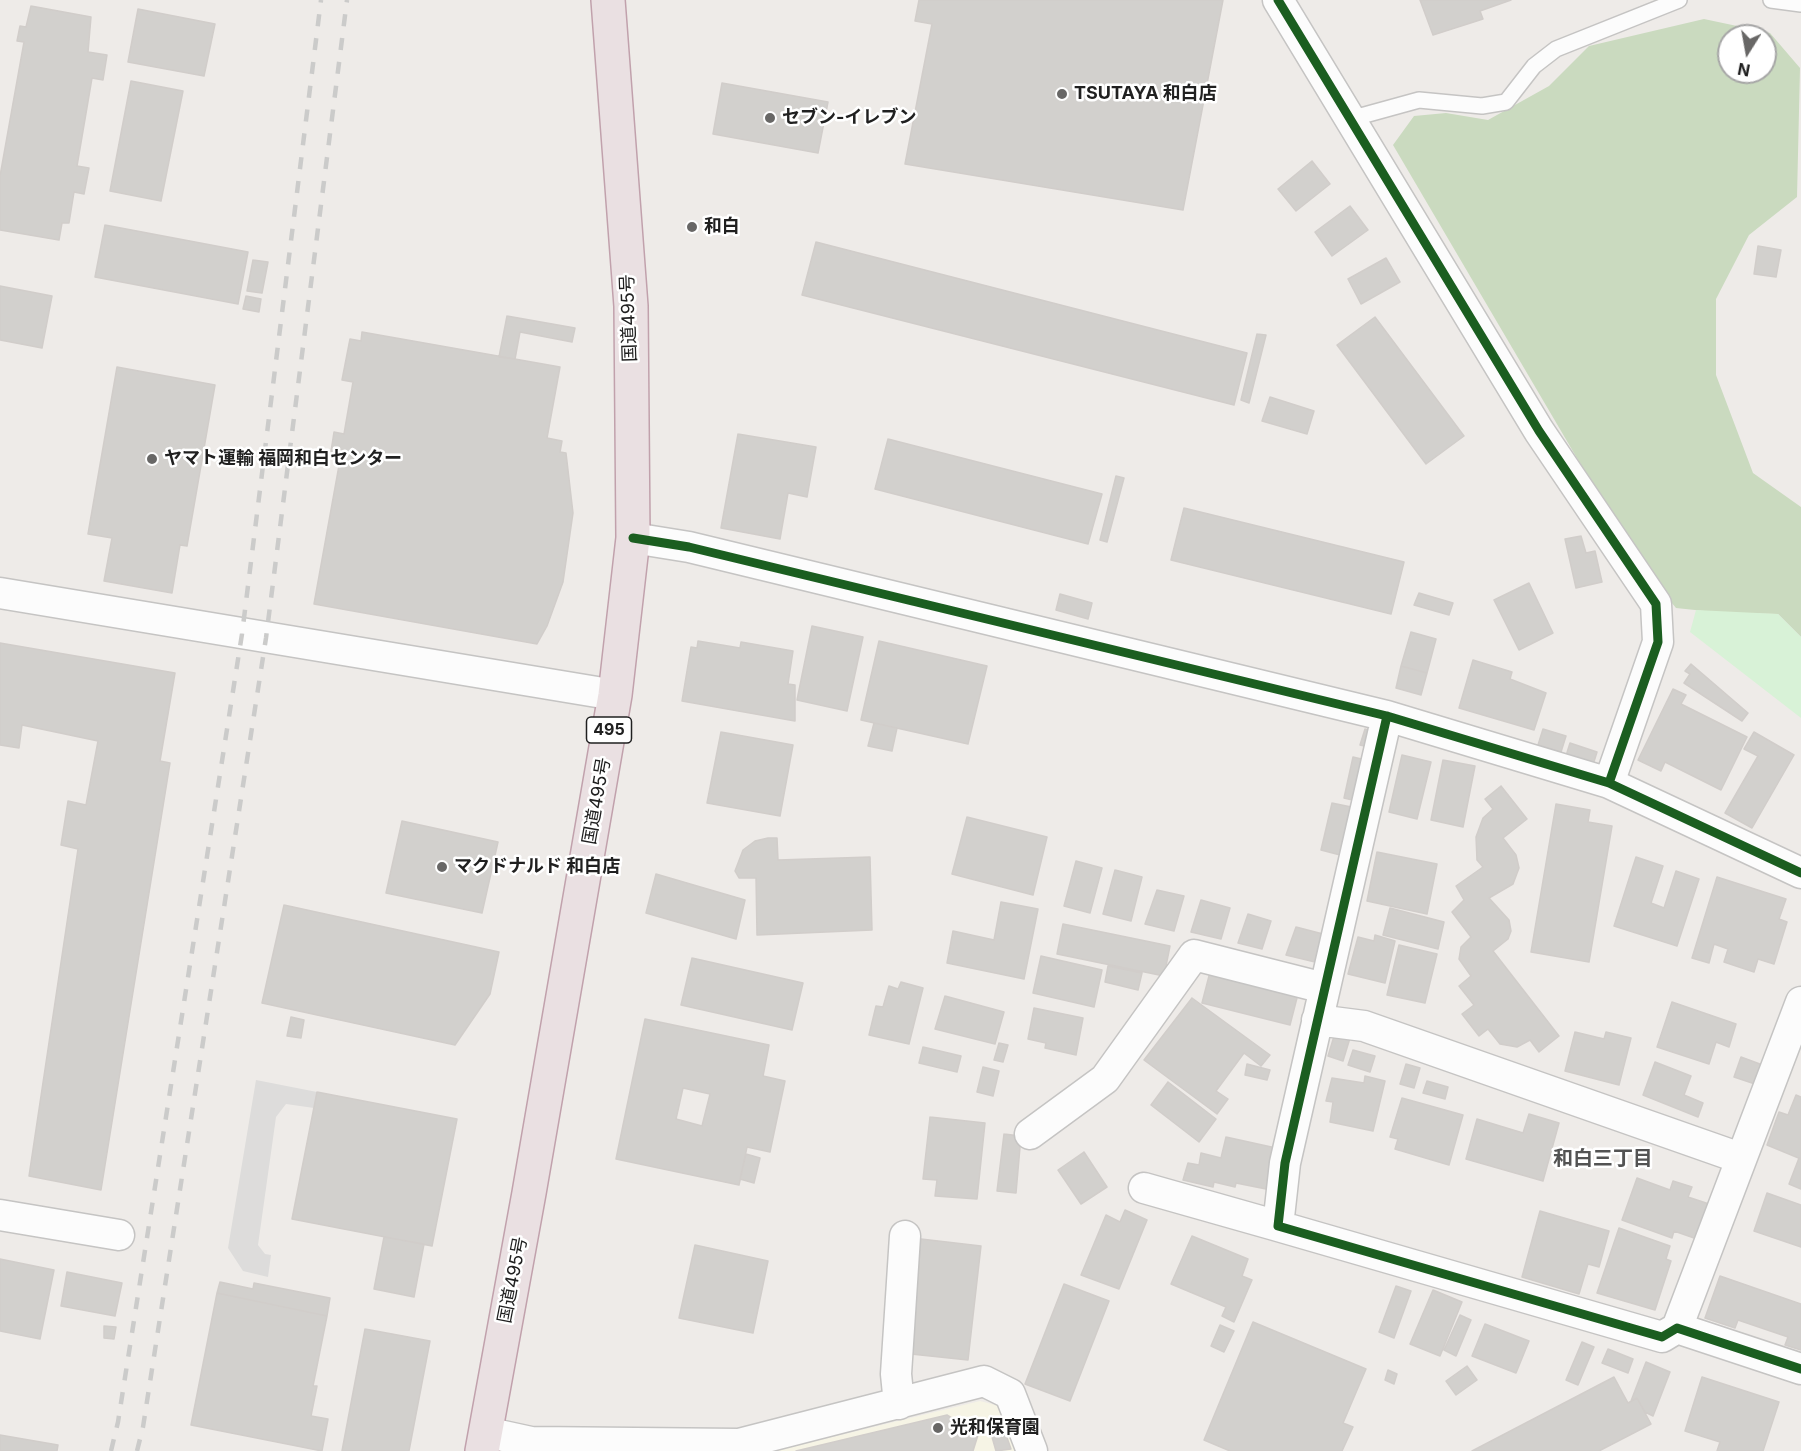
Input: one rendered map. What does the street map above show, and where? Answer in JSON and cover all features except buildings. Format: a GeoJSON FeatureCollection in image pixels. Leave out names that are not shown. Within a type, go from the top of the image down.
{"type":"FeatureCollection","features":[{"type":"Feature","properties":{"kind":"highway","name":"国道495号"},"geometry":{"type":"LineString","coordinates":[[483,1441],[530,1193],[615,694],[633,538],[631,306],[608,0]]}},
{"type":"Feature","properties":{"kind":"street"},"geometry":{"type":"LineString","coordinates":[[1278,0],[1539,431],[1656,604],[1658,642],[1609,783]]}},
{"type":"Feature","properties":{"kind":"street"},"geometry":{"type":"LineString","coordinates":[[633,538],[689,547],[1387,716],[1609,783],[1801,873]]}},
{"type":"Feature","properties":{"kind":"street"},"geometry":{"type":"LineString","coordinates":[[0,593],[615,694]]}},
{"type":"Feature","properties":{"kind":"street"},"geometry":{"type":"LineString","coordinates":[[1278,1226],[1285,1163],[1387,716]]}},
{"type":"Feature","properties":{"kind":"street"},"geometry":{"type":"LineString","coordinates":[[1030,1134],[1105,1079],[1194,955],[1324,988]]}},
{"type":"Feature","properties":{"kind":"street"},"geometry":{"type":"LineString","coordinates":[[1144,1188],[1662,1337],[1677,1328],[1801,1002]]}},
{"type":"Feature","properties":{"kind":"street"},"geometry":{"type":"LineString","coordinates":[[1317,1020],[1364,1026],[1740,1158]]}},
{"type":"Feature","properties":{"kind":"street"},"geometry":{"type":"LineString","coordinates":[[0,1215],[119,1235]]}},
{"type":"Feature","properties":{"kind":"street"},"geometry":{"type":"LineString","coordinates":[[899,1404],[896,1374],[905,1236]]}},
{"type":"Feature","properties":{"kind":"street"},"geometry":{"type":"LineString","coordinates":[[1677,1328],[1801,1369]]}},
{"type":"Feature","properties":{"kind":"street"},"geometry":{"type":"LineString","coordinates":[[483,1441],[739,1444],[984,1382],[1010,1394],[1032,1451]]}},
{"type":"Feature","properties":{"kind":"lane"},"geometry":{"type":"LineString","coordinates":[[1350,119],[1419,99],[1482,106],[1506,102],[1534,66],[1556,49],[1679,0]]}},
{"type":"Feature","properties":{"kind":"lane"},"geometry":{"type":"LineString","coordinates":[[1771,0],[1801,4]]}},
{"type":"Feature","properties":{"kind":"shaded area","name":"光和保育園"},"geometry":{"type":"Polygon","coordinates":[[[980,1401],[999,1406],[1017,1451],[775,1451],[980,1401]]]}},
{"type":"Feature","properties":{"kind":"green space"},"geometry":{"type":"Polygon","coordinates":[[[1704,19],[1728,24],[1717,24],[1717,84],[1777,84],[1777,41],[1800,68],[1797,197],[1749,235],[1716,299],[1716,375],[1753,473],[1801,507],[1801,637],[1778,614],[1723,613],[1676,608],[1638,562],[1393,145],[1414,116],[1446,113],[1488,120],[1549,86],[1589,46],[1704,19]]]}},
{"type":"Feature","properties":{"kind":"green space"},"geometry":{"type":"Polygon","coordinates":[[[1696,610],[1778,614],[1801,637],[1801,718],[1690,632],[1696,610]]]}},
{"type":"Feature","properties":{"kind":"pier"},"geometry":{"type":"Polygon","coordinates":[[[256,1080],[317,1092],[314,1108],[286,1104],[276,1117],[258,1245],[265,1254],[271,1255],[268,1277],[243,1271],[228,1248],[256,1080]]]}},
{"type":"Feature","properties":{"kind":"railway"},"geometry":{"type":"LineString","coordinates":[[111,1451],[118,1422],[242,634],[321,0]]}},
{"type":"Feature","properties":{"kind":"railway"},"geometry":{"type":"LineString","coordinates":[[137,1451],[143,1427],[266,638],[347,0]]}},
{"type":"Feature","properties":{"kind":"cycle path"},"geometry":{"type":"LineString","coordinates":[[1278,0],[1539,431],[1656,604],[1658,642],[1609,783]]}},
{"type":"Feature","properties":{"kind":"cycle path"},"geometry":{"type":"LineString","coordinates":[[633,538],[689,547],[1387,716],[1609,783],[1801,873]]}},
{"type":"Feature","properties":{"kind":"cycle path"},"geometry":{"type":"LineString","coordinates":[[1387,716],[1285,1163],[1278,1226],[1662,1337],[1677,1328],[1801,1369]]}},
{"type":"Feature","properties":{"kind":"place","name":"TSUTAYA 和白店"},"geometry":{"type":"Point","coordinates":[1062,94]}},
{"type":"Feature","properties":{"kind":"place","name":"セブン-イレブン"},"geometry":{"type":"Point","coordinates":[770,118]}},
{"type":"Feature","properties":{"kind":"place","name":"和白"},"geometry":{"type":"Point","coordinates":[692,227]}},
{"type":"Feature","properties":{"kind":"place","name":"ヤマト運輸 福岡和白センター"},"geometry":{"type":"Point","coordinates":[152,459]}},
{"type":"Feature","properties":{"kind":"place","name":"マクドナルド 和白店"},"geometry":{"type":"Point","coordinates":[442,867]}},
{"type":"Feature","properties":{"kind":"place","name":"光和保育園"},"geometry":{"type":"Point","coordinates":[938,1428]}},
{"type":"Feature","properties":{"kind":"district","name":"和白三丁目"},"geometry":{"type":"Point","coordinates":[1603,1159]}}]}
